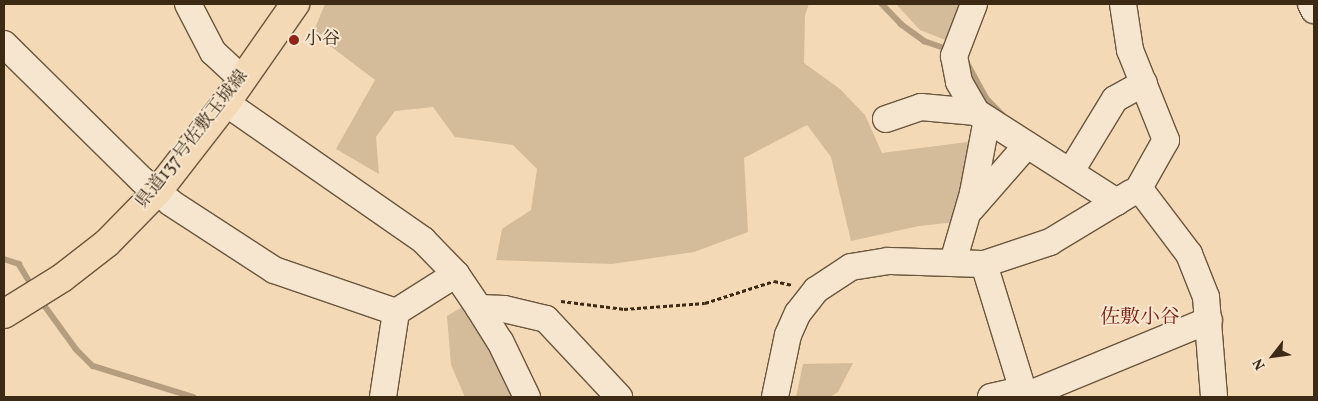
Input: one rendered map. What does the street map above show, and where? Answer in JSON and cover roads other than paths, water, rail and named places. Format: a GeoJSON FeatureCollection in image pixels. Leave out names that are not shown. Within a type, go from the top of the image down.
{"type":"FeatureCollection","features":[{"type":"Feature","properties":{"kind":"main road","name":"県道137号佐敷玉城線"},"geometry":{"type":"LineString","coordinates":[[15,308],[51,285],[106,242],[157,192],[226,103],[296,4]]}},
{"type":"Feature","properties":{"kind":"street"},"geometry":{"type":"LineString","coordinates":[[188,4],[213,52],[242,79]]}},
{"type":"Feature","properties":{"kind":"street"},"geometry":{"type":"LineString","coordinates":[[974,4],[957,48],[959,82],[982,115],[1027,145],[1075,165],[1117,202]]}},
{"type":"Feature","properties":{"kind":"street"},"geometry":{"type":"LineString","coordinates":[[775,397],[788,335],[798,312],[816,290],[851,267],[888,260],[984,264],[1050,242],[1139,188],[1166,140],[1130,50],[1123,4]]}},
{"type":"Feature","properties":{"kind":"street"},"geometry":{"type":"LineString","coordinates":[[1310,4],[1314,10]]}},
{"type":"Feature","properties":{"kind":"street"},"geometry":{"type":"LineString","coordinates":[[4,44],[157,192],[274,270],[396,312]]}},
{"type":"Feature","properties":{"kind":"street"},"geometry":{"type":"LineString","coordinates":[[1075,165],[1115,99],[1144,83]]}},
{"type":"Feature","properties":{"kind":"street"},"geometry":{"type":"LineString","coordinates":[[226,103],[371,201],[423,240],[456,274],[479,308],[500,341],[527,397]]}},
{"type":"Feature","properties":{"kind":"street"},"geometry":{"type":"LineString","coordinates":[[886,119],[921,107],[982,115]]}},
{"type":"Feature","properties":{"kind":"street"},"geometry":{"type":"LineString","coordinates":[[953,262],[967,213],[982,115]]}},
{"type":"Feature","properties":{"kind":"street"},"geometry":{"type":"LineString","coordinates":[[967,213],[1027,145]]}},
{"type":"Feature","properties":{"kind":"street"},"geometry":{"type":"LineString","coordinates":[[1139,188],[1189,254],[1206,297],[1214,397]]}},
{"type":"Feature","properties":{"kind":"street"},"geometry":{"type":"LineString","coordinates":[[984,264],[1024,394]]}},
{"type":"Feature","properties":{"kind":"street"},"geometry":{"type":"LineString","coordinates":[[384,397],[396,312],[456,274]]}},
{"type":"Feature","properties":{"kind":"street"},"geometry":{"type":"LineString","coordinates":[[479,308],[504,309],[546,319],[574,345],[619,397]]}},
{"type":"Feature","properties":{"kind":"street"},"geometry":{"type":"LineString","coordinates":[[991,397],[1024,394],[1209,320]]}},
{"type":"Feature","properties":{"kind":"waterway"},"geometry":{"type":"LineString","coordinates":[[882,4],[901,24],[924,41],[950,50]]}},
{"type":"Feature","properties":{"kind":"waterway"},"geometry":{"type":"LineString","coordinates":[[963,55],[987,99],[1003,115]]}},
{"type":"Feature","properties":{"kind":"waterway"},"geometry":{"type":"LineString","coordinates":[[4,259],[19,264],[33,287]]}},
{"type":"Feature","properties":{"kind":"waterway"},"geometry":{"type":"LineString","coordinates":[[40,299],[76,349],[93,366],[193,397]]}},
{"type":"Feature","properties":{"kind":"place","name":"小谷"},"geometry":{"type":"Point","coordinates":[294,40]}},
{"type":"Feature","properties":{"kind":"district","name":"佐敷小谷"},"geometry":{"type":"Point","coordinates":[1140,318]}}]}
